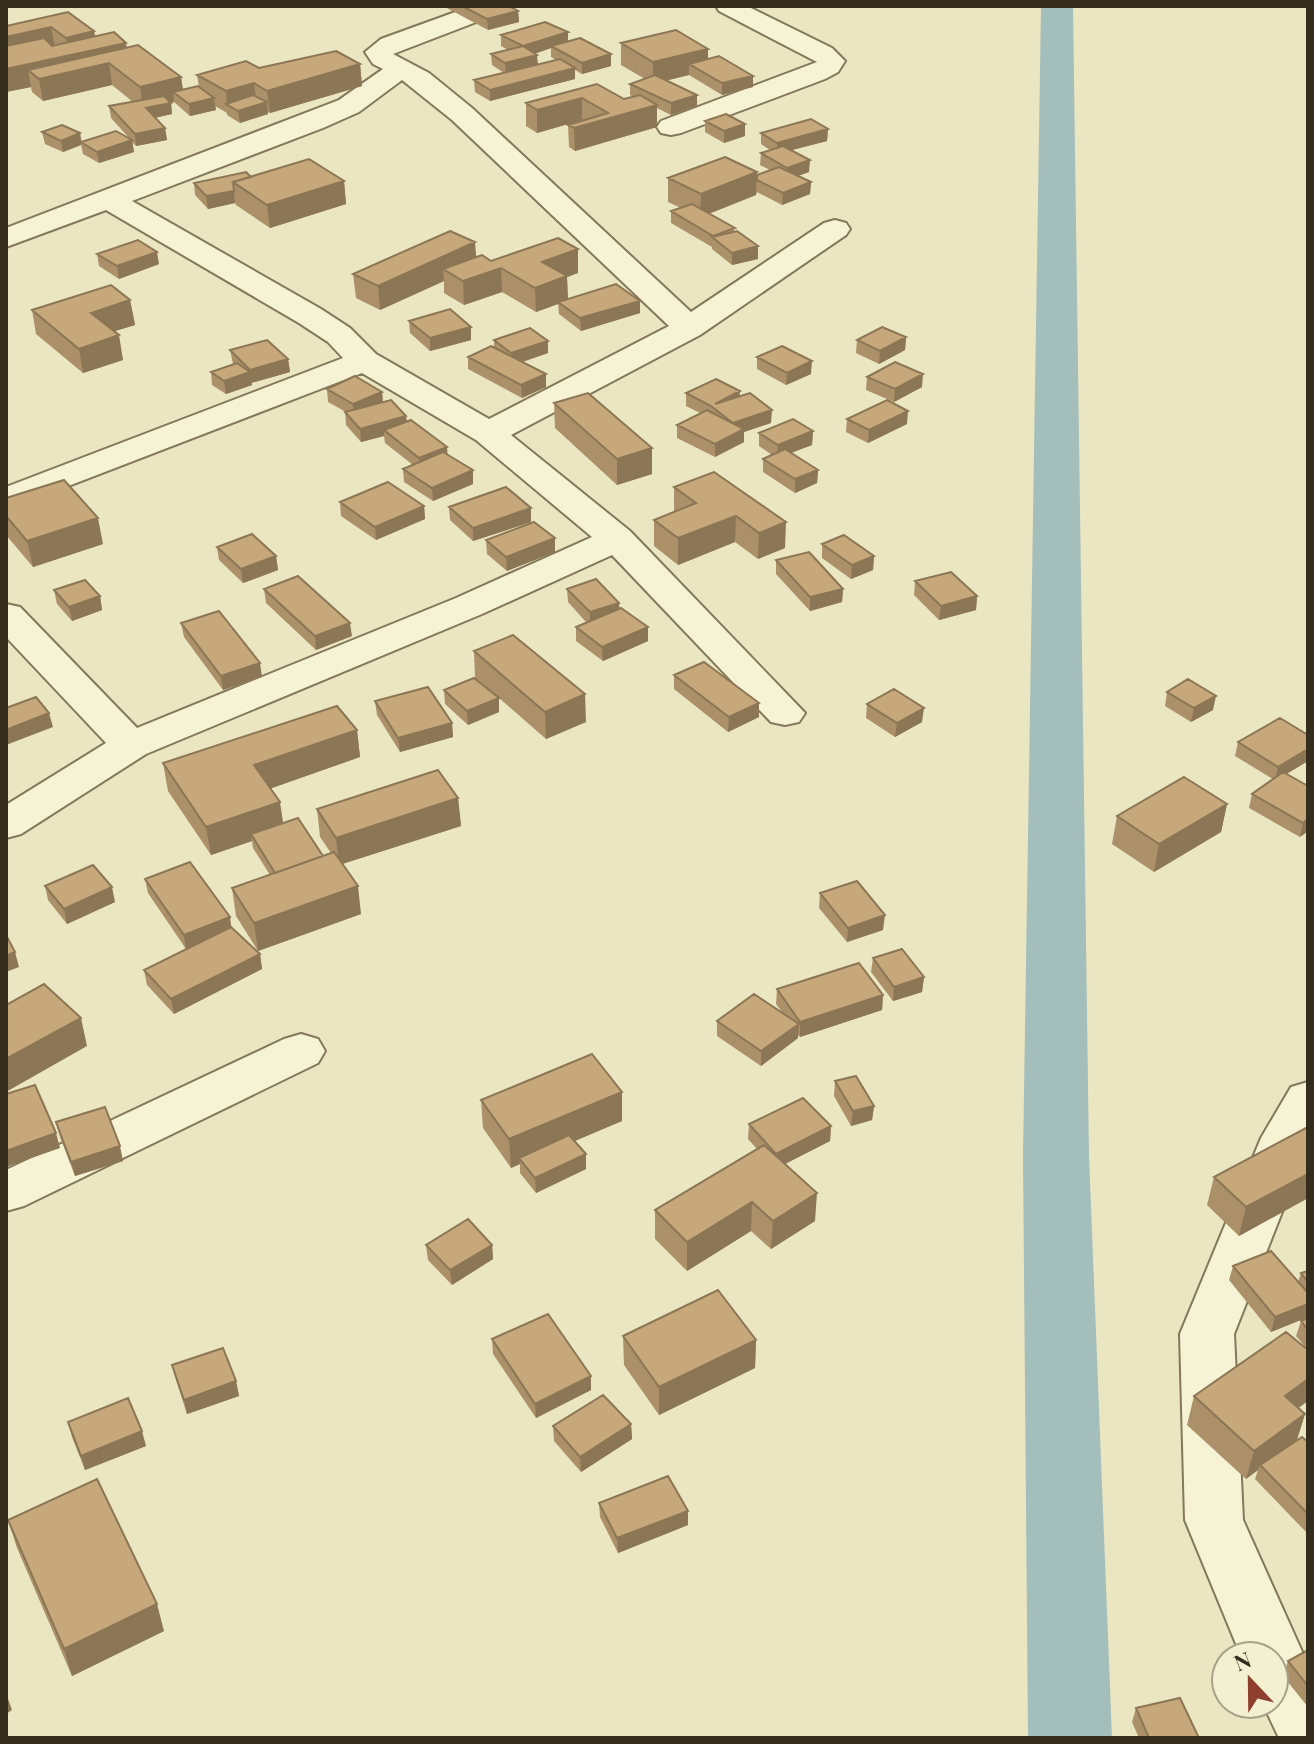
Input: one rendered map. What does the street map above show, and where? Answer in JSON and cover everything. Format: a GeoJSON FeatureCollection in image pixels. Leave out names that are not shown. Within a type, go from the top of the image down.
{"type":"FeatureCollection","features":[{"type":"Feature","properties":{"kind":"street"},"geometry":{"type":"LineString","coordinates":[[496,6],[390,44],[378,52],[382,58],[401,68],[462,114],[689,328]]}},
{"type":"Feature","properties":{"kind":"street"},"geometry":{"type":"LineString","coordinates":[[671,127],[816,73],[832,61],[823,53],[728,6]]}},
{"type":"Feature","properties":{"kind":"street"},"geometry":{"type":"LineString","coordinates":[[6,238],[313,122],[349,106],[401,68]]}},
{"type":"Feature","properties":{"kind":"street"},"geometry":{"type":"LineString","coordinates":[[108,199],[310,316],[339,335],[364,361],[488,433],[617,539],[785,713]]}},
{"type":"Feature","properties":{"kind":"street"},"geometry":{"type":"LineString","coordinates":[[488,433],[689,328],[835,229]]}},
{"type":"Feature","properties":{"kind":"street"},"geometry":{"type":"LineString","coordinates":[[6,499],[364,361]]}},
{"type":"Feature","properties":{"kind":"street"},"geometry":{"type":"LineString","coordinates":[[6,824],[131,745],[469,606],[617,539]]}},
{"type":"Feature","properties":{"kind":"street"},"geometry":{"type":"LineString","coordinates":[[6,615],[131,745]]}},
{"type":"Feature","properties":{"kind":"street"},"geometry":{"type":"LineString","coordinates":[[6,1192],[301,1051]]}},
{"type":"Feature","properties":{"kind":"street"},"geometry":{"type":"LineString","coordinates":[[1265,1640],[1214,1520],[1207,1334],[1286,1138],[1308,1100]]}},
{"type":"Feature","properties":{"kind":"street"},"geometry":{"type":"LineString","coordinates":[[1290,1694],[1308,1732]]}},
{"type":"Feature","properties":{"kind":"building"},"geometry":{"type":"Polygon","coordinates":[[[462,6],[509,6],[518,11],[487,19],[462,6]]]}},
{"type":"Feature","properties":{"kind":"building"},"geometry":{"type":"Polygon","coordinates":[[[68,12],[94,31],[66,38],[51,27],[6,37],[6,26],[68,12]]]}},
{"type":"Feature","properties":{"kind":"building"},"geometry":{"type":"Polygon","coordinates":[[[545,22],[568,32],[523,46],[501,35],[545,22]]]}},
{"type":"Feature","properties":{"kind":"building"},"geometry":{"type":"Polygon","coordinates":[[[676,30],[708,49],[653,62],[621,43],[676,30]]]}},
{"type":"Feature","properties":{"kind":"building"},"geometry":{"type":"Polygon","coordinates":[[[114,32],[126,43],[6,69],[6,46],[44,38],[52,46],[114,32]]]}},
{"type":"Feature","properties":{"kind":"building"},"geometry":{"type":"Polygon","coordinates":[[[580,38],[611,54],[582,63],[551,46],[580,38]]]}},
{"type":"Feature","properties":{"kind":"building"},"geometry":{"type":"Polygon","coordinates":[[[138,45],[181,77],[140,87],[109,63],[39,79],[28,70],[138,45]]]}},
{"type":"Feature","properties":{"kind":"building"},"geometry":{"type":"Polygon","coordinates":[[[523,46],[537,55],[505,63],[491,54],[523,46]]]}},
{"type":"Feature","properties":{"kind":"building"},"geometry":{"type":"Polygon","coordinates":[[[336,51],[360,64],[267,91],[254,83],[226,91],[197,75],[246,61],[259,68],[336,51]]]}},
{"type":"Feature","properties":{"kind":"building"},"geometry":{"type":"Polygon","coordinates":[[[719,56],[753,76],[722,83],[689,64],[719,56]]]}},
{"type":"Feature","properties":{"kind":"building"},"geometry":{"type":"Polygon","coordinates":[[[560,59],[575,68],[490,90],[474,80],[560,59]]]}},
{"type":"Feature","properties":{"kind":"building"},"geometry":{"type":"Polygon","coordinates":[[[655,75],[697,95],[671,103],[630,84],[655,75]]]}},
{"type":"Feature","properties":{"kind":"building"},"geometry":{"type":"Polygon","coordinates":[[[597,84],[624,99],[640,95],[657,105],[574,128],[568,125],[608,113],[582,98],[537,110],[526,103],[597,84]]]}},
{"type":"Feature","properties":{"kind":"building"},"geometry":{"type":"Polygon","coordinates":[[[198,86],[214,98],[189,104],[173,92],[198,86]]]}},
{"type":"Feature","properties":{"kind":"building"},"geometry":{"type":"Polygon","coordinates":[[[253,95],[267,102],[238,111],[226,104],[253,95]]]}},
{"type":"Feature","properties":{"kind":"building"},"geometry":{"type":"Polygon","coordinates":[[[164,96],[171,103],[146,108],[165,128],[135,134],[109,106],[164,96]]]}},
{"type":"Feature","properties":{"kind":"building"},"geometry":{"type":"Polygon","coordinates":[[[726,114],[745,124],[724,131],[705,121],[726,114]]]}},
{"type":"Feature","properties":{"kind":"building"},"geometry":{"type":"Polygon","coordinates":[[[811,119],[828,129],[777,143],[761,133],[811,119]]]}},
{"type":"Feature","properties":{"kind":"building"},"geometry":{"type":"Polygon","coordinates":[[[62,125],[80,133],[61,141],[42,132],[62,125]]]}},
{"type":"Feature","properties":{"kind":"building"},"geometry":{"type":"Polygon","coordinates":[[[116,131],[132,140],[97,152],[81,142],[116,131]]]}},
{"type":"Feature","properties":{"kind":"building"},"geometry":{"type":"Polygon","coordinates":[[[783,146],[810,160],[787,168],[761,153],[783,146]]]}},
{"type":"Feature","properties":{"kind":"building"},"geometry":{"type":"Polygon","coordinates":[[[725,157],[757,172],[701,194],[668,178],[725,157]]]}},
{"type":"Feature","properties":{"kind":"building"},"geometry":{"type":"Polygon","coordinates":[[[309,159],[344,181],[267,205],[233,182],[309,159]]]}},
{"type":"Feature","properties":{"kind":"building"},"geometry":{"type":"Polygon","coordinates":[[[779,167],[811,182],[783,193],[757,180],[757,175],[779,167]]]}},
{"type":"Feature","properties":{"kind":"building"},"geometry":{"type":"Polygon","coordinates":[[[246,172],[251,177],[233,182],[234,191],[206,196],[194,183],[246,172]]]}},
{"type":"Feature","properties":{"kind":"building"},"geometry":{"type":"Polygon","coordinates":[[[692,204],[735,228],[713,236],[671,211],[692,204]]]}},
{"type":"Feature","properties":{"kind":"building"},"geometry":{"type":"Polygon","coordinates":[[[450,231],[475,242],[378,286],[353,274],[450,231]]]}},
{"type":"Feature","properties":{"kind":"building"},"geometry":{"type":"Polygon","coordinates":[[[737,231],[758,246],[732,253],[712,237],[737,231]]]}},
{"type":"Feature","properties":{"kind":"building"},"geometry":{"type":"Polygon","coordinates":[[[558,238],[578,249],[542,262],[567,276],[535,288],[501,268],[463,281],[443,269],[482,255],[491,261],[558,238]]]}},
{"type":"Feature","properties":{"kind":"building"},"geometry":{"type":"Polygon","coordinates":[[[138,240],[157,252],[117,266],[97,254],[138,240]]]}},
{"type":"Feature","properties":{"kind":"building"},"geometry":{"type":"Polygon","coordinates":[[[616,284],[640,301],[580,318],[558,302],[616,284]]]}},
{"type":"Feature","properties":{"kind":"building"},"geometry":{"type":"Polygon","coordinates":[[[111,285],[130,300],[91,313],[119,335],[79,349],[32,310],[111,285]]]}},
{"type":"Feature","properties":{"kind":"building"},"geometry":{"type":"Polygon","coordinates":[[[450,309],[471,327],[430,338],[409,321],[450,309]]]}},
{"type":"Feature","properties":{"kind":"building"},"geometry":{"type":"Polygon","coordinates":[[[882,327],[906,337],[880,351],[857,340],[882,327]]]}},
{"type":"Feature","properties":{"kind":"building"},"geometry":{"type":"Polygon","coordinates":[[[530,328],[548,341],[511,353],[494,340],[530,328]]]}},
{"type":"Feature","properties":{"kind":"building"},"geometry":{"type":"Polygon","coordinates":[[[267,340],[288,359],[250,370],[230,350],[267,340]]]}},
{"type":"Feature","properties":{"kind":"building"},"geometry":{"type":"Polygon","coordinates":[[[491,346],[546,374],[521,385],[468,357],[491,346]]]}},
{"type":"Feature","properties":{"kind":"building"},"geometry":{"type":"Polygon","coordinates":[[[782,346],[812,361],[787,373],[757,357],[782,346]]]}},
{"type":"Feature","properties":{"kind":"building"},"geometry":{"type":"Polygon","coordinates":[[[895,362],[923,374],[895,389],[867,377],[895,362]]]}},
{"type":"Feature","properties":{"kind":"building"},"geometry":{"type":"Polygon","coordinates":[[[237,363],[250,372],[224,381],[211,372],[237,363]]]}},
{"type":"Feature","properties":{"kind":"building"},"geometry":{"type":"Polygon","coordinates":[[[355,376],[382,392],[353,404],[327,389],[355,376]]]}},
{"type":"Feature","properties":{"kind":"building"},"geometry":{"type":"Polygon","coordinates":[[[716,379],[740,391],[715,404],[750,393],[772,410],[733,423],[711,406],[686,393],[716,379]]]}},
{"type":"Feature","properties":{"kind":"building"},"geometry":{"type":"Polygon","coordinates":[[[588,393],[652,448],[617,459],[554,403],[588,393]]]}},
{"type":"Feature","properties":{"kind":"building"},"geometry":{"type":"Polygon","coordinates":[[[391,400],[406,416],[360,429],[345,412],[391,400]]]}},
{"type":"Feature","properties":{"kind":"building"},"geometry":{"type":"Polygon","coordinates":[[[887,400],[908,411],[869,430],[847,419],[887,400]]]}},
{"type":"Feature","properties":{"kind":"building"},"geometry":{"type":"Polygon","coordinates":[[[707,410],[744,429],[715,444],[677,425],[707,410]]]}},
{"type":"Feature","properties":{"kind":"building"},"geometry":{"type":"Polygon","coordinates":[[[793,419],[813,431],[778,445],[759,433],[793,419]]]}},
{"type":"Feature","properties":{"kind":"building"},"geometry":{"type":"Polygon","coordinates":[[[411,420],[447,447],[419,458],[384,430],[411,420]]]}},
{"type":"Feature","properties":{"kind":"building"},"geometry":{"type":"Polygon","coordinates":[[[785,449],[818,470],[795,479],[763,459],[785,449]]]}},
{"type":"Feature","properties":{"kind":"building"},"geometry":{"type":"Polygon","coordinates":[[[443,452],[473,470],[432,488],[403,469],[443,452]]]}},
{"type":"Feature","properties":{"kind":"building"},"geometry":{"type":"Polygon","coordinates":[[[714,472],[786,522],[759,533],[736,516],[678,538],[654,520],[696,503],[674,487],[714,472]]]}},
{"type":"Feature","properties":{"kind":"building"},"geometry":{"type":"Polygon","coordinates":[[[64,480],[98,518],[27,541],[6,516],[6,498],[64,480]]]}},
{"type":"Feature","properties":{"kind":"building"},"geometry":{"type":"Polygon","coordinates":[[[388,482],[424,506],[375,527],[340,502],[388,482]]]}},
{"type":"Feature","properties":{"kind":"building"},"geometry":{"type":"Polygon","coordinates":[[[506,487],[531,508],[473,528],[449,507],[506,487]]]}},
{"type":"Feature","properties":{"kind":"building"},"geometry":{"type":"Polygon","coordinates":[[[534,522],[555,538],[506,557],[486,540],[534,522]]]}},
{"type":"Feature","properties":{"kind":"building"},"geometry":{"type":"Polygon","coordinates":[[[252,534],[276,556],[241,569],[217,547],[252,534]]]}},
{"type":"Feature","properties":{"kind":"building"},"geometry":{"type":"Polygon","coordinates":[[[844,535],[874,556],[852,565],[822,544],[844,535]]]}},
{"type":"Feature","properties":{"kind":"building"},"geometry":{"type":"Polygon","coordinates":[[[809,552],[843,589],[810,597],[776,560],[809,552]]]}},
{"type":"Feature","properties":{"kind":"building"},"geometry":{"type":"Polygon","coordinates":[[[951,572],[977,596],[941,606],[915,581],[951,572]]]}},
{"type":"Feature","properties":{"kind":"building"},"geometry":{"type":"Polygon","coordinates":[[[298,576],[350,623],[315,636],[264,589],[298,576]]]}},
{"type":"Feature","properties":{"kind":"building"},"geometry":{"type":"Polygon","coordinates":[[[596,579],[619,603],[590,612],[567,589],[596,579]]]}},
{"type":"Feature","properties":{"kind":"building"},"geometry":{"type":"Polygon","coordinates":[[[85,580],[100,596],[69,607],[54,590],[85,580]]]}},
{"type":"Feature","properties":{"kind":"building"},"geometry":{"type":"Polygon","coordinates":[[[621,608],[648,627],[602,647],[576,627],[621,608]]]}},
{"type":"Feature","properties":{"kind":"building"},"geometry":{"type":"Polygon","coordinates":[[[219,611],[260,663],[221,676],[181,623],[219,611]]]}},
{"type":"Feature","properties":{"kind":"building"},"geometry":{"type":"Polygon","coordinates":[[[513,635],[585,694],[545,712],[474,651],[513,635]]]}},
{"type":"Feature","properties":{"kind":"building"},"geometry":{"type":"Polygon","coordinates":[[[704,662],[759,703],[729,717],[674,675],[704,662]]]}},
{"type":"Feature","properties":{"kind":"building"},"geometry":{"type":"Polygon","coordinates":[[[474,678],[499,698],[467,711],[444,690],[474,678]]]}},
{"type":"Feature","properties":{"kind":"building"},"geometry":{"type":"Polygon","coordinates":[[[1188,679],[1216,696],[1194,708],[1167,692],[1188,679]]]}},
{"type":"Feature","properties":{"kind":"building"},"geometry":{"type":"Polygon","coordinates":[[[428,687],[452,723],[398,738],[375,701],[428,687]]]}},
{"type":"Feature","properties":{"kind":"building"},"geometry":{"type":"Polygon","coordinates":[[[894,689],[924,708],[897,723],[867,704],[894,689]]]}},
{"type":"Feature","properties":{"kind":"building"},"geometry":{"type":"Polygon","coordinates":[[[36,697],[49,713],[6,730],[6,708],[36,697]]]}},
{"type":"Feature","properties":{"kind":"building"},"geometry":{"type":"Polygon","coordinates":[[[337,706],[357,730],[254,765],[280,802],[206,827],[163,763],[337,706]]]}},
{"type":"Feature","properties":{"kind":"building"},"geometry":{"type":"Polygon","coordinates":[[[1280,718],[1308,735],[1308,749],[1278,767],[1238,742],[1280,718]]]}},
{"type":"Feature","properties":{"kind":"building"},"geometry":{"type":"Polygon","coordinates":[[[438,770],[458,798],[336,838],[317,809],[438,770]]]}},
{"type":"Feature","properties":{"kind":"building"},"geometry":{"type":"Polygon","coordinates":[[[1283,772],[1308,786],[1308,819],[1303,823],[1252,794],[1283,772]]]}},
{"type":"Feature","properties":{"kind":"building"},"geometry":{"type":"Polygon","coordinates":[[[1184,777],[1227,804],[1159,844],[1117,816],[1184,777]]]}},
{"type":"Feature","properties":{"kind":"building"},"geometry":{"type":"Polygon","coordinates":[[[298,818],[323,856],[275,873],[251,834],[298,818]]]}},
{"type":"Feature","properties":{"kind":"building"},"geometry":{"type":"Polygon","coordinates":[[[334,852],[358,886],[254,923],[232,888],[334,852]]]}},
{"type":"Feature","properties":{"kind":"building"},"geometry":{"type":"Polygon","coordinates":[[[190,862],[230,917],[184,935],[145,879],[190,862]]]}},
{"type":"Feature","properties":{"kind":"building"},"geometry":{"type":"Polygon","coordinates":[[[93,865],[112,887],[64,909],[45,886],[93,865]]]}},
{"type":"Feature","properties":{"kind":"building"},"geometry":{"type":"Polygon","coordinates":[[[857,881],[885,915],[848,928],[820,893],[857,881]]]}},
{"type":"Feature","properties":{"kind":"building"},"geometry":{"type":"Polygon","coordinates":[[[231,927],[260,954],[171,999],[144,970],[231,927]]]}},
{"type":"Feature","properties":{"kind":"building"},"geometry":{"type":"Polygon","coordinates":[[[6,935],[15,952],[6,956],[6,935]]]}},
{"type":"Feature","properties":{"kind":"building"},"geometry":{"type":"Polygon","coordinates":[[[902,949],[924,977],[894,987],[873,958],[902,949]]]}},
{"type":"Feature","properties":{"kind":"building"},"geometry":{"type":"Polygon","coordinates":[[[859,963],[883,995],[800,1022],[777,989],[859,963]]]}},
{"type":"Feature","properties":{"kind":"building"},"geometry":{"type":"Polygon","coordinates":[[[44,984],[81,1018],[6,1059],[6,1005],[44,984]]]}},
{"type":"Feature","properties":{"kind":"building"},"geometry":{"type":"Polygon","coordinates":[[[754,994],[799,1024],[761,1051],[717,1021],[754,994]]]}},
{"type":"Feature","properties":{"kind":"building"},"geometry":{"type":"Polygon","coordinates":[[[592,1054],[622,1092],[509,1139],[481,1100],[592,1054]]]}},
{"type":"Feature","properties":{"kind":"building"},"geometry":{"type":"Polygon","coordinates":[[[856,1076],[874,1106],[853,1111],[835,1081],[856,1076]]]}},
{"type":"Feature","properties":{"kind":"building"},"geometry":{"type":"Polygon","coordinates":[[[35,1085],[56,1133],[6,1151],[6,1094],[35,1085]]]}},
{"type":"Feature","properties":{"kind":"building"},"geometry":{"type":"Polygon","coordinates":[[[803,1098],[831,1126],[776,1154],[749,1124],[803,1098]]]}},
{"type":"Feature","properties":{"kind":"building"},"geometry":{"type":"Polygon","coordinates":[[[105,1107],[120,1146],[71,1162],[56,1122],[105,1107]]]}},
{"type":"Feature","properties":{"kind":"building"},"geometry":{"type":"Polygon","coordinates":[[[1308,1127],[1308,1174],[1246,1207],[1214,1177],[1308,1127]]]}},
{"type":"Feature","properties":{"kind":"building"},"geometry":{"type":"Polygon","coordinates":[[[569,1135],[586,1154],[535,1178],[519,1158],[569,1135]]]}},
{"type":"Feature","properties":{"kind":"building"},"geometry":{"type":"Polygon","coordinates":[[[764,1145],[817,1193],[773,1221],[752,1202],[687,1242],[655,1210],[764,1145]]]}},
{"type":"Feature","properties":{"kind":"building"},"geometry":{"type":"Polygon","coordinates":[[[468,1219],[492,1245],[450,1270],[426,1245],[468,1219]]]}},
{"type":"Feature","properties":{"kind":"building"},"geometry":{"type":"Polygon","coordinates":[[[1271,1251],[1308,1293],[1308,1304],[1275,1317],[1233,1266],[1271,1251]]]}},
{"type":"Feature","properties":{"kind":"building"},"geometry":{"type":"Polygon","coordinates":[[[718,1290],[756,1340],[659,1387],[623,1336],[718,1290]]]}},
{"type":"Feature","properties":{"kind":"building"},"geometry":{"type":"Polygon","coordinates":[[[548,1314],[591,1376],[535,1404],[492,1339],[548,1314]]]}},
{"type":"Feature","properties":{"kind":"building"},"geometry":{"type":"Polygon","coordinates":[[[1308,1318],[1308,1330],[1301,1321],[1308,1318]]]}},
{"type":"Feature","properties":{"kind":"building"},"geometry":{"type":"Polygon","coordinates":[[[1286,1332],[1308,1350],[1308,1379],[1285,1396],[1305,1414],[1254,1451],[1194,1396],[1286,1332]]]}},
{"type":"Feature","properties":{"kind":"building"},"geometry":{"type":"Polygon","coordinates":[[[223,1348],[236,1381],[184,1400],[172,1365],[223,1348]]]}},
{"type":"Feature","properties":{"kind":"building"},"geometry":{"type":"Polygon","coordinates":[[[603,1395],[631,1424],[580,1457],[553,1426],[603,1395]]]}},
{"type":"Feature","properties":{"kind":"building"},"geometry":{"type":"Polygon","coordinates":[[[128,1398],[142,1431],[81,1456],[68,1422],[128,1398]]]}},
{"type":"Feature","properties":{"kind":"building"},"geometry":{"type":"Polygon","coordinates":[[[1302,1437],[1308,1442],[1308,1514],[1260,1465],[1302,1437]]]}},
{"type":"Feature","properties":{"kind":"building"},"geometry":{"type":"Polygon","coordinates":[[[668,1476],[688,1511],[617,1538],[599,1503],[668,1476]]]}},
{"type":"Feature","properties":{"kind":"building"},"geometry":{"type":"Polygon","coordinates":[[[97,1479],[157,1604],[64,1649],[8,1520],[97,1479]]]}},
{"type":"Feature","properties":{"kind":"building"},"geometry":{"type":"Polygon","coordinates":[[[1308,1650],[1308,1686],[1290,1664],[1290,1660],[1308,1650]]]}},
{"type":"Feature","properties":{"kind":"building"},"geometry":{"type":"Polygon","coordinates":[[[1180,1698],[1199,1738],[1149,1738],[1136,1708],[1180,1698]]]}},
{"type":"Feature","properties":{"kind":"waterway"},"geometry":{"type":"LineString","coordinates":[[1057,6],[1056,1156],[1070,1738]]}}]}
